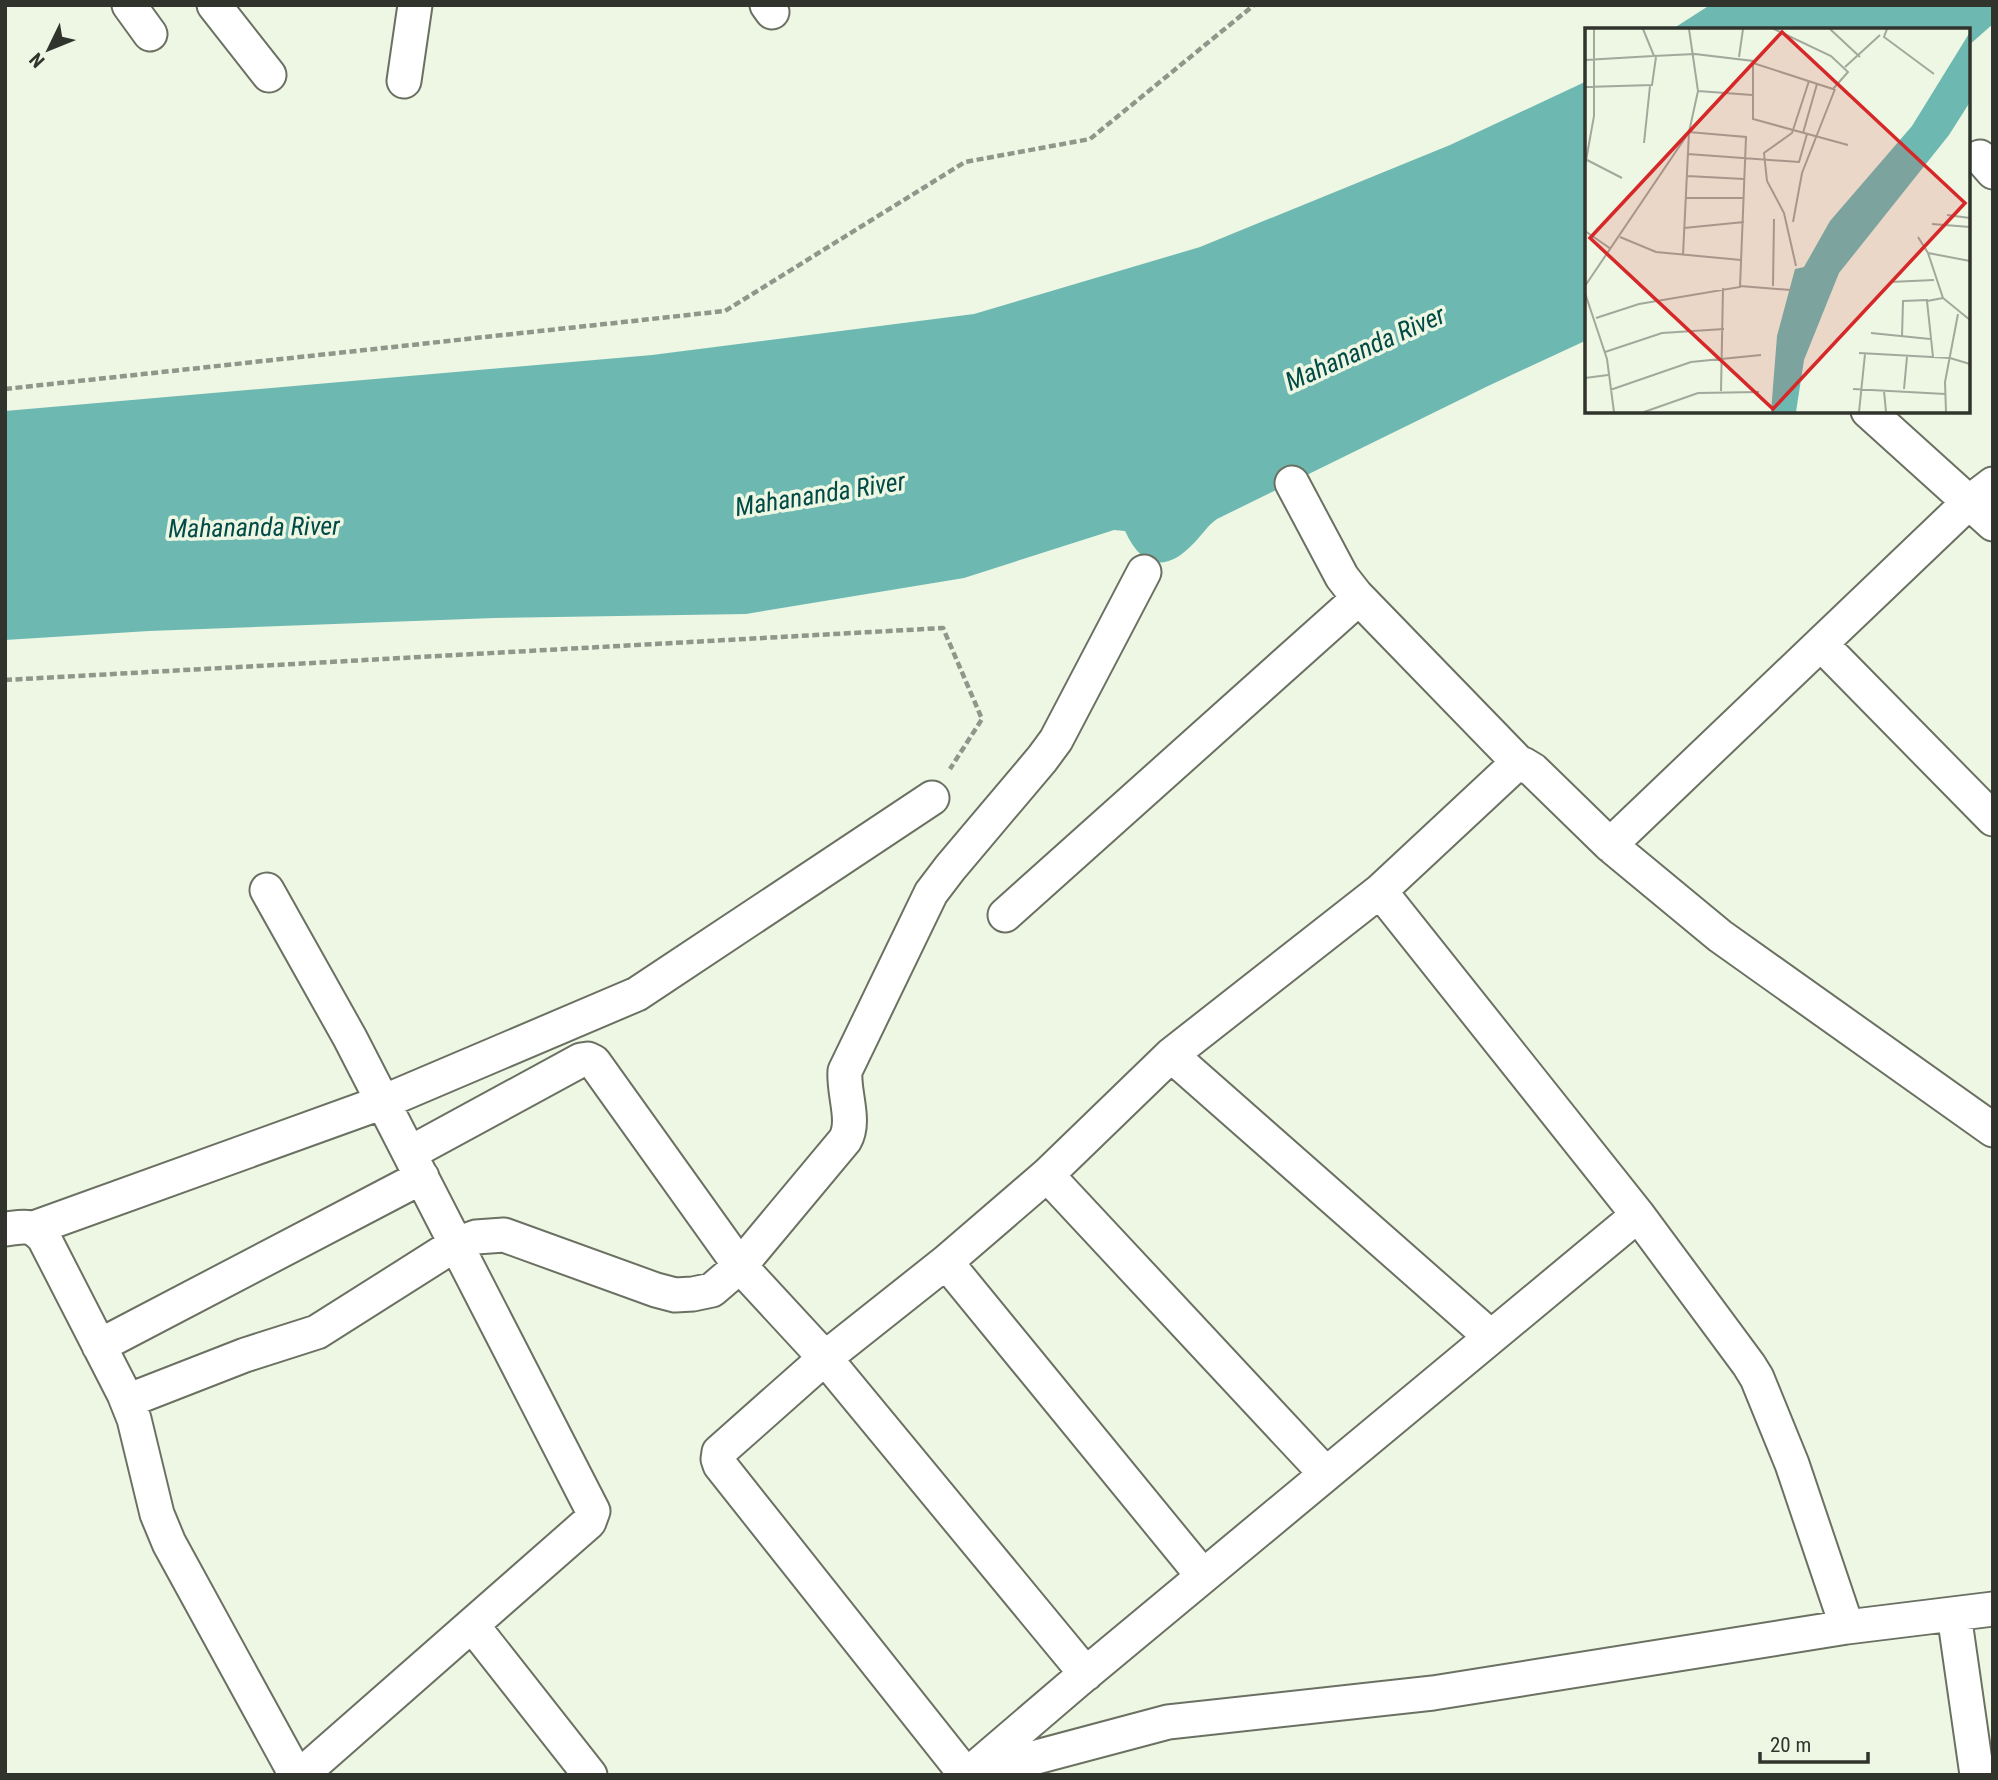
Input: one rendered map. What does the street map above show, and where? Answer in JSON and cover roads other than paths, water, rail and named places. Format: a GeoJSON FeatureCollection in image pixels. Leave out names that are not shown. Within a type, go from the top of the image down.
{"type":"FeatureCollection","features":[{"type":"Feature","properties":{"kind":"street"},"geometry":{"type":"LineString","coordinates":[[129,5],[149,34]]}},
{"type":"Feature","properties":{"kind":"street"},"geometry":{"type":"LineString","coordinates":[[214,5],[269,75]]}},
{"type":"Feature","properties":{"kind":"street"},"geometry":{"type":"LineString","coordinates":[[404,81],[415,5]]}},
{"type":"Feature","properties":{"kind":"street"},"geometry":{"type":"LineString","coordinates":[[1610,845],[1821,644],[1984,504],[1870,413]]}},
{"type":"Feature","properties":{"kind":"street"},"geometry":{"type":"LineString","coordinates":[[1292,483],[1342,577],[1359,598],[1520,764],[1533,770],[1610,845],[1720,936],[1993,1130]]}},
{"type":"Feature","properties":{"kind":"street"},"geometry":{"type":"LineString","coordinates":[[127,1401],[245,1355],[317,1332],[456,1244],[476,1237],[504,1235],[675,1295],[712,1290],[740,1266],[845,1140],[850,1128],[845,1071],[931,893],[1056,740],[1144,572]]}},
{"type":"Feature","properties":{"kind":"street"},"geometry":{"type":"LineString","coordinates":[[1005,915],[1359,598]]}},
{"type":"Feature","properties":{"kind":"street"},"geometry":{"type":"LineString","coordinates":[[1821,644],[1993,819]]}},
{"type":"Feature","properties":{"kind":"street"},"geometry":{"type":"LineString","coordinates":[[968,1775],[720,1465],[719,1452],[825,1358],[946,1262],[1047,1175],[1171,1055],[1380,891],[1513,767],[1520,764]]}},
{"type":"Feature","properties":{"kind":"street"},"geometry":{"type":"LineString","coordinates":[[20,1228],[383,1102],[637,994],[932,798]]}},
{"type":"Feature","properties":{"kind":"street"},"geometry":{"type":"LineString","coordinates":[[20,1228],[44,1238],[127,1401],[134,1419],[157,1514],[169,1543],[299,1775],[589,1522],[593,1511],[350,1038],[267,890]]}},
{"type":"Feature","properties":{"kind":"street"},"geometry":{"type":"LineString","coordinates":[[1380,891],[1637,1215],[1757,1378],[1792,1464],[1847,1627]]}},
{"type":"Feature","properties":{"kind":"street"},"geometry":{"type":"LineString","coordinates":[[1171,1055],[1491,1337]]}},
{"type":"Feature","properties":{"kind":"street"},"geometry":{"type":"LineString","coordinates":[[99,1346],[416,1165],[582,1060],[588,1059],[598,1067],[740,1266],[825,1358],[1086,1674]]}},
{"type":"Feature","properties":{"kind":"street"},"geometry":{"type":"LineString","coordinates":[[1047,1175],[1326,1474]]}},
{"type":"Feature","properties":{"kind":"street"},"geometry":{"type":"LineString","coordinates":[[968,1775],[1637,1215]]}},
{"type":"Feature","properties":{"kind":"street"},"geometry":{"type":"LineString","coordinates":[[946,1262],[1203,1576]]}},
{"type":"Feature","properties":{"kind":"street"},"geometry":{"type":"LineString","coordinates":[[968,1775],[1168,1722],[1433,1693],[1847,1627],[1993,1609]]}},
{"type":"Feature","properties":{"kind":"street"},"geometry":{"type":"LineString","coordinates":[[1954,1614],[1977,1775]]}},
{"type":"Feature","properties":{"kind":"street"},"geometry":{"type":"LineString","coordinates":[[472,1625],[590,1775]]}},
{"type":"Feature","properties":{"kind":"water"},"geometry":{"type":"Polygon","coordinates":[[[1710,5],[1993,5],[1993,24],[1970,44],[1970,28],[1674,28],[1710,5]]]}},
{"type":"Feature","properties":{"kind":"water","name":"Mahananda River"},"geometry":{"type":"Polygon","coordinates":[[[1585,82],[1585,341],[1217,519],[1184,553],[1174,559],[1155,562],[1147,559],[1139,553],[1125,531],[1114,530],[964,578],[746,614],[494,618],[149,631],[5,640],[5,411],[652,355],[974,314],[1200,247],[1450,145],[1585,82]]]}}]}
